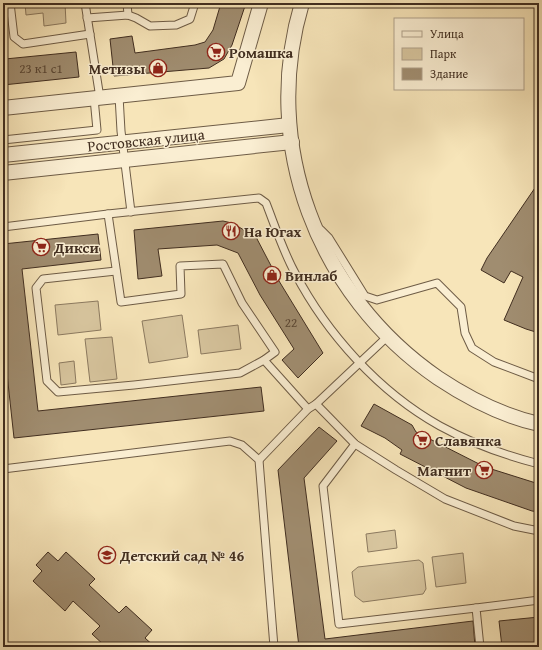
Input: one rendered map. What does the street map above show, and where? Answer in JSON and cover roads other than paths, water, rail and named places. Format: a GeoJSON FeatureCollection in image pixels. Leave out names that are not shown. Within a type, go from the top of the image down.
{"type":"FeatureCollection","features":[{"type":"Feature","properties":{"kind":"street"},"geometry":{"type":"LineString","coordinates":[[3,108],[238,83],[261,3]]}},
{"type":"Feature","properties":{"kind":"street"},"geometry":{"type":"LineString","coordinates":[[302,3],[297,19],[290,54],[288,90],[289,125],[296,168],[311,220],[334,268],[358,304],[387,337],[418,365],[453,388],[491,408],[539,424]]}},
{"type":"Feature","properties":{"kind":"street","name":"Ростовская улица"},"geometry":{"type":"LineString","coordinates":[[3,155],[289,125]]}},
{"type":"Feature","properties":{"kind":"street","name":"Ростовская улица"},"geometry":{"type":"LineString","coordinates":[[3,173],[292,142]]}},
{"type":"Feature","properties":{"kind":"lane"},"geometry":{"type":"LineString","coordinates":[[10,3],[14,37],[23,44],[90,34]]}},
{"type":"Feature","properties":{"kind":"lane"},"geometry":{"type":"LineString","coordinates":[[3,140],[97,130],[97,98],[86,3]]}},
{"type":"Feature","properties":{"kind":"lane"},"geometry":{"type":"LineString","coordinates":[[127,3],[128,15]]}},
{"type":"Feature","properties":{"kind":"lane"},"geometry":{"type":"LineString","coordinates":[[87,18],[128,15],[150,26],[176,25],[190,19],[195,3]]}},
{"type":"Feature","properties":{"kind":"lane"},"geometry":{"type":"LineString","coordinates":[[119,96],[122,142],[131,212]]}},
{"type":"Feature","properties":{"kind":"lane"},"geometry":{"type":"LineString","coordinates":[[3,227],[259,198],[266,203],[295,272],[314,306],[338,339],[388,390],[417,412],[465,439],[492,450],[539,464]]}},
{"type":"Feature","properties":{"kind":"lane"},"geometry":{"type":"LineString","coordinates":[[108,214],[121,302],[181,294],[180,266],[223,264],[242,303],[275,352],[264,360],[240,373],[58,392],[47,381],[36,288],[43,279],[116,271]]}},
{"type":"Feature","properties":{"kind":"lane"},"geometry":{"type":"LineString","coordinates":[[311,220],[329,238],[365,296],[377,300],[437,283],[461,307],[465,333],[472,348],[494,362],[539,379]]}},
{"type":"Feature","properties":{"kind":"lane"},"geometry":{"type":"LineString","coordinates":[[259,460],[308,409],[316,404],[387,337]]}},
{"type":"Feature","properties":{"kind":"lane"},"geometry":{"type":"LineString","coordinates":[[264,360],[308,409]]}},
{"type":"Feature","properties":{"kind":"lane"},"geometry":{"type":"LineString","coordinates":[[316,404],[355,444],[444,499],[514,526],[539,531]]}},
{"type":"Feature","properties":{"kind":"lane"},"geometry":{"type":"LineString","coordinates":[[3,469],[230,441],[242,445],[259,460],[274,647]]}},
{"type":"Feature","properties":{"kind":"lane"},"geometry":{"type":"LineString","coordinates":[[355,444],[323,486],[339,624],[539,600]]}},
{"type":"Feature","properties":{"kind":"lane"},"geometry":{"type":"LineString","coordinates":[[476,608],[480,647]]}},
{"type":"Feature","properties":{"kind":"place","name":"Ромашка"},"geometry":{"type":"Point","coordinates":[216,52]}},
{"type":"Feature","properties":{"kind":"place","name":"Метизы"},"geometry":{"type":"Point","coordinates":[158,68]}},
{"type":"Feature","properties":{"kind":"place","name":"На Югах"},"geometry":{"type":"Point","coordinates":[231,231]}},
{"type":"Feature","properties":{"kind":"place","name":"Дикси"},"geometry":{"type":"Point","coordinates":[41,247]}},
{"type":"Feature","properties":{"kind":"place","name":"Винлаб"},"geometry":{"type":"Point","coordinates":[272,275]}},
{"type":"Feature","properties":{"kind":"place","name":"Славянка"},"geometry":{"type":"Point","coordinates":[422,440]}},
{"type":"Feature","properties":{"kind":"place","name":"Магнит"},"geometry":{"type":"Point","coordinates":[484,470]}},
{"type":"Feature","properties":{"kind":"place","name":"Детский сад № 46"},"geometry":{"type":"Point","coordinates":[107,555]}}]}
